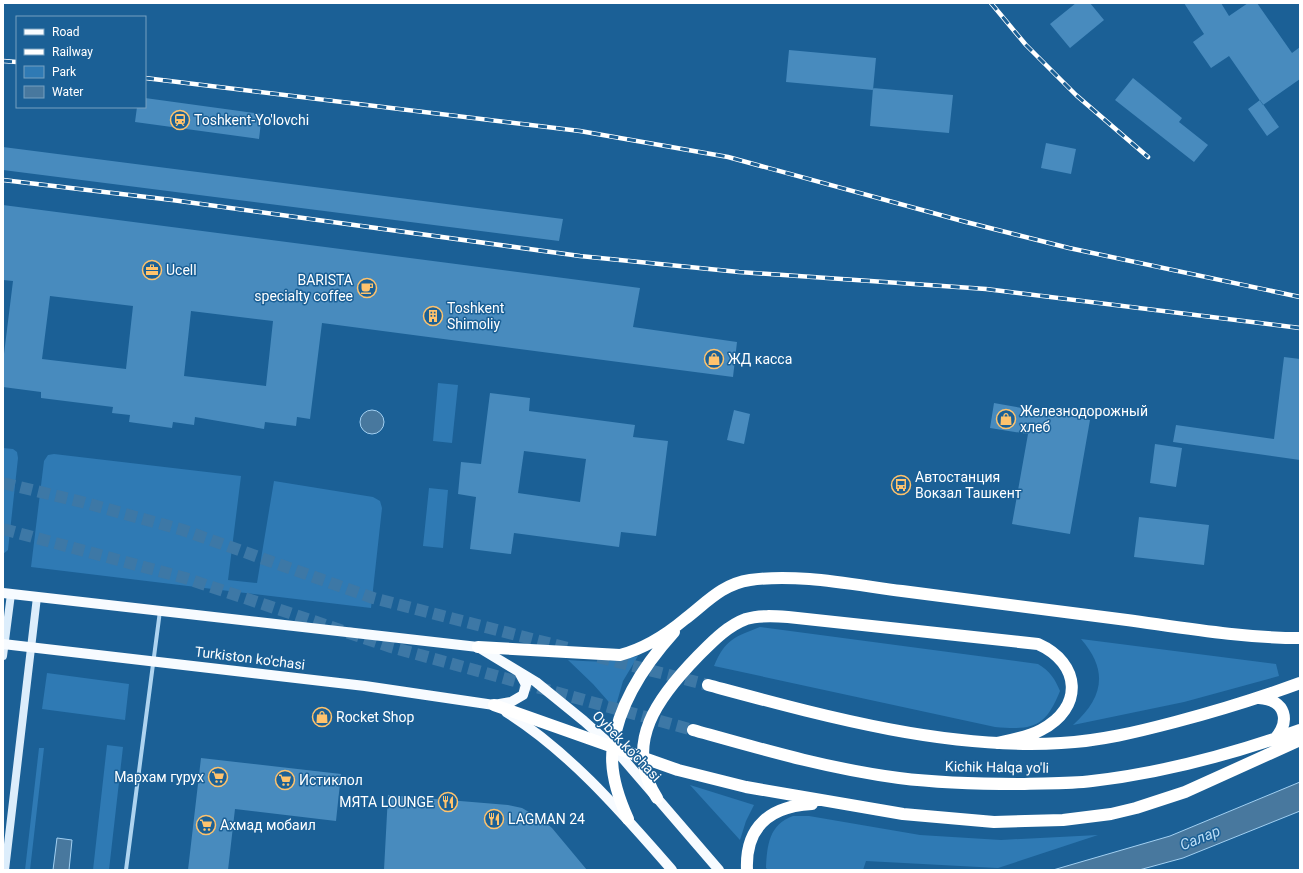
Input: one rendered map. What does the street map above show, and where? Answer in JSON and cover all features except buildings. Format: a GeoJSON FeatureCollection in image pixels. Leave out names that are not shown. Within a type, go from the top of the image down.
{"type":"FeatureCollection","features":[{"type":"Feature","properties":{"kind":"highway"},"geometry":{"type":"LineString","coordinates":[[628,819],[615,782],[612,747],[619,719],[639,678],[655,654],[684,620],[712,596],[727,586],[752,580],[810,580],[987,601],[1205,631],[1270,638],[1300,638]]}},
{"type":"Feature","properties":{"kind":"highway"},"geometry":{"type":"LineString","coordinates":[[657,798],[646,778],[642,757],[650,719],[654,710],[669,687],[725,631],[736,623],[759,616],[788,617],[1038,644],[1045,647],[1062,660],[1070,673],[1073,688],[1070,701],[1058,717],[1041,730],[1021,738],[997,743]]}},
{"type":"Feature","properties":{"kind":"highway"},"geometry":{"type":"LineString","coordinates":[[478,647],[620,655],[638,648],[684,620]]}},
{"type":"Feature","properties":{"kind":"highway"},"geometry":{"type":"LineString","coordinates":[[1270,638],[1300,632]]}},
{"type":"Feature","properties":{"kind":"highway","name":"Kichik Halqa yo'li"},"geometry":{"type":"LineString","coordinates":[[708,685],[800,710],[930,735],[997,743],[1052,744],[1102,739],[1155,727],[1259,698],[1300,684]]}},
{"type":"Feature","properties":{"kind":"highway"},"geometry":{"type":"LineString","coordinates":[[1259,698],[1275,702],[1280,706],[1283,713],[1283,726],[1274,740]]}},
{"type":"Feature","properties":{"kind":"highway"},"geometry":{"type":"LineString","coordinates":[[494,705],[678,770],[746,787],[903,814],[970,821],[1025,822],[1088,818],[1136,808],[1185,792],[1300,740]]}},
{"type":"Feature","properties":{"kind":"highway","name":"Kichik Halqa yo'li"},"geometry":{"type":"LineString","coordinates":[[693,730],[777,754],[898,778],[993,784],[1061,783],[1108,779],[1186,763],[1274,740],[1300,730]]}},
{"type":"Feature","properties":{"kind":"highway"},"geometry":{"type":"LineString","coordinates":[[747,870],[747,853],[751,838],[758,826],[769,817],[786,808],[804,804],[855,806]]}},
{"type":"Feature","properties":{"kind":"main road"},"geometry":{"type":"LineString","coordinates":[[7,593],[478,647]]}},
{"type":"Feature","properties":{"kind":"main road","name":"Turkiston ko'chasi"},"geometry":{"type":"LineString","coordinates":[[4,644],[365,686],[494,705]]}},
{"type":"Feature","properties":{"kind":"main road","name":"Oybek ko'chasi"},"geometry":{"type":"LineString","coordinates":[[478,647],[517,670],[555,696],[612,747],[719,870]]}},
{"type":"Feature","properties":{"kind":"main road"},"geometry":{"type":"LineString","coordinates":[[494,705],[511,702],[523,695],[526,685],[524,679],[517,670]]}},
{"type":"Feature","properties":{"kind":"main road"},"geometry":{"type":"LineString","coordinates":[[494,705],[548,743],[580,772],[628,819],[672,870]]}},
{"type":"Feature","properties":{"kind":"street"},"geometry":{"type":"LineString","coordinates":[[3,656],[7,593]]}},
{"type":"Feature","properties":{"kind":"street"},"geometry":{"type":"LineString","coordinates":[[5,870],[37,596]]}},
{"type":"Feature","properties":{"kind":"street"},"geometry":{"type":"LineString","coordinates":[[126,870],[160,611]]}},
{"type":"Feature","properties":{"kind":"green space"},"geometry":{"type":"Polygon","coordinates":[[[438,383],[458,385],[452,443],[433,441],[438,383]]]}},
{"type":"Feature","properties":{"kind":"green space"},"geometry":{"type":"Polygon","coordinates":[[[3,448],[13,449],[17,452],[18,458],[8,550],[3,554],[3,448]]]}},
{"type":"Feature","properties":{"kind":"green space"},"geometry":{"type":"Polygon","coordinates":[[[54,454],[241,476],[228,580],[257,583],[274,481],[373,497],[380,501],[382,508],[371,608],[31,567],[44,461],[48,455],[54,454]]]}},
{"type":"Feature","properties":{"kind":"green space"},"geometry":{"type":"Polygon","coordinates":[[[429,488],[448,490],[443,548],[423,546],[429,488]]]}},
{"type":"Feature","properties":{"kind":"green space"},"geometry":{"type":"Polygon","coordinates":[[[760,627],[1038,664],[1046,669],[1052,676],[1060,691],[1049,713],[1036,724],[1028,727],[1008,728],[995,727],[714,666],[722,650],[727,644],[737,637],[760,627]]]}},
{"type":"Feature","properties":{"kind":"green space"},"geometry":{"type":"Polygon","coordinates":[[[1081,639],[1276,664],[1279,676],[1184,702],[1073,725],[1091,705],[1099,684],[1099,673],[1096,662],[1081,639]]]}},
{"type":"Feature","properties":{"kind":"green space"},"geometry":{"type":"Polygon","coordinates":[[[638,656],[623,681],[615,709],[593,684],[568,660],[621,660],[638,656]]]}},
{"type":"Feature","properties":{"kind":"green space"},"geometry":{"type":"Polygon","coordinates":[[[47,673],[129,684],[125,720],[42,709],[47,673]]]}},
{"type":"Feature","properties":{"kind":"green space"},"geometry":{"type":"Polygon","coordinates":[[[107,745],[123,747],[109,870],[93,870],[107,745]]]}},
{"type":"Feature","properties":{"kind":"green space"},"geometry":{"type":"Polygon","coordinates":[[[39,748],[44,748],[30,870],[25,870],[39,748]]]}},
{"type":"Feature","properties":{"kind":"green space"},"geometry":{"type":"Polygon","coordinates":[[[690,785],[754,805],[746,821],[740,840],[690,785]]]}},
{"type":"Feature","properties":{"kind":"green space"},"geometry":{"type":"Polygon","coordinates":[[[793,816],[809,816],[920,835],[1001,840],[1098,835],[998,868],[866,861],[863,870],[768,870],[766,868],[767,852],[774,830],[779,824],[793,816]]]}},
{"type":"Feature","properties":{"kind":"water"},"geometry":{"type":"Polygon","coordinates":[[[372,410],[377,411],[383,417],[383,427],[377,433],[372,434],[367,433],[361,427],[360,422],[361,417],[367,411],[372,410]]]}},
{"type":"Feature","properties":{"kind":"water","name":"Салар"},"geometry":{"type":"Polygon","coordinates":[[[1300,782],[1300,811],[1183,858],[1139,870],[1053,870],[1170,836],[1300,782]]]}},
{"type":"Feature","properties":{"kind":"water"},"geometry":{"type":"Polygon","coordinates":[[[57,838],[72,840],[69,870],[53,870],[57,838]]]}},
{"type":"Feature","properties":{"kind":"tunnel"},"geometry":{"type":"LineString","coordinates":[[3,483],[82,502],[183,530],[373,598],[571,649]]}},
{"type":"Feature","properties":{"kind":"tunnel"},"geometry":{"type":"LineString","coordinates":[[3,529],[185,578],[391,647],[693,730]]}},
{"type":"Feature","properties":{"kind":"tunnel"},"geometry":{"type":"LineString","coordinates":[[598,657],[708,685]]}},
{"type":"Feature","properties":{"kind":"railway"},"geometry":{"type":"LineString","coordinates":[[991,3],[1026,45],[1076,95],[1148,157]]}},
{"type":"Feature","properties":{"kind":"railway"},"geometry":{"type":"LineString","coordinates":[[3,61],[16,62]]}},
{"type":"Feature","properties":{"kind":"railway"},"geometry":{"type":"LineString","coordinates":[[146,78],[580,131],[728,157],[966,222],[1069,248],[1300,297]]}},
{"type":"Feature","properties":{"kind":"railway"},"geometry":{"type":"LineString","coordinates":[[3,180],[172,200],[580,256],[739,272],[986,289],[1300,328]]}},
{"type":"Feature","properties":{"kind":"place","name":"Toshkent-Yo'lovchi"},"geometry":{"type":"Point","coordinates":[180,120]}},
{"type":"Feature","properties":{"kind":"place","name":"Ucell"},"geometry":{"type":"Point","coordinates":[152,270]}},
{"type":"Feature","properties":{"kind":"place","name":"BARISTA specialty coffee"},"geometry":{"type":"Point","coordinates":[367,288]}},
{"type":"Feature","properties":{"kind":"place","name":"Toshkent Shimoliy"},"geometry":{"type":"Point","coordinates":[433,316]}},
{"type":"Feature","properties":{"kind":"place","name":"ЖД касса"},"geometry":{"type":"Point","coordinates":[714,359]}},
{"type":"Feature","properties":{"kind":"place","name":"Железнодорожный хлеб"},"geometry":{"type":"Point","coordinates":[1006,419]}},
{"type":"Feature","properties":{"kind":"place","name":"Автостанция Вокзал Ташкент"},"geometry":{"type":"Point","coordinates":[901,485]}},
{"type":"Feature","properties":{"kind":"place","name":"Rocket Shop"},"geometry":{"type":"Point","coordinates":[322,717]}},
{"type":"Feature","properties":{"kind":"place","name":"Мархам гурух"},"geometry":{"type":"Point","coordinates":[218,777]}},
{"type":"Feature","properties":{"kind":"place","name":"Истиклол"},"geometry":{"type":"Point","coordinates":[285,780]}},
{"type":"Feature","properties":{"kind":"place","name":"МЯТА LOUNGE"},"geometry":{"type":"Point","coordinates":[448,802]}},
{"type":"Feature","properties":{"kind":"place","name":"LAGMAN 24"},"geometry":{"type":"Point","coordinates":[494,819]}},
{"type":"Feature","properties":{"kind":"place","name":"Ахмад мобаил"},"geometry":{"type":"Point","coordinates":[206,825]}}]}
